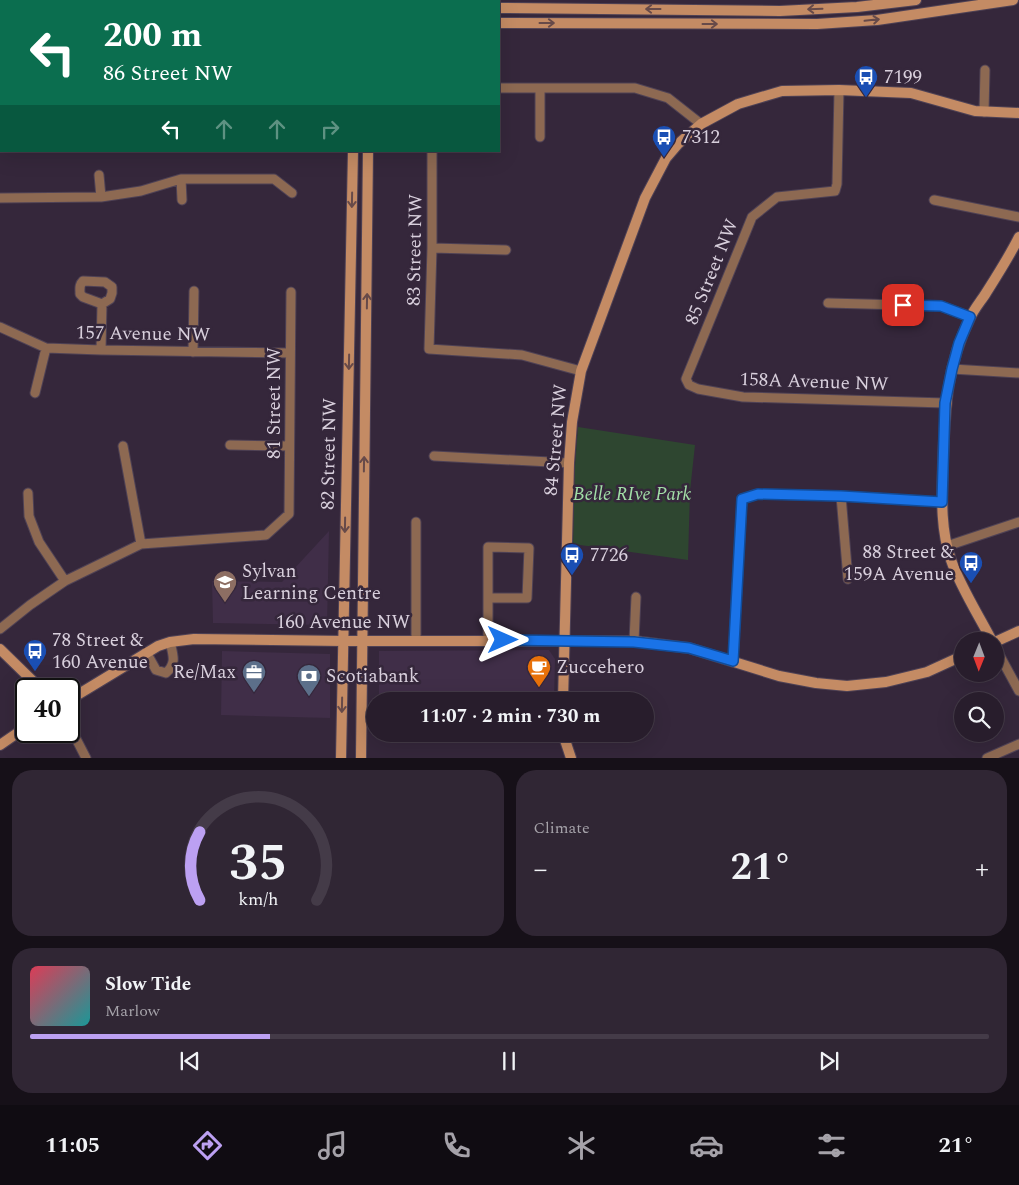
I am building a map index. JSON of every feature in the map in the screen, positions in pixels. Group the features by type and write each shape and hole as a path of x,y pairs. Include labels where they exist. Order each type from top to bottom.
{"street":[{"path":"500,8 780,10 857,7 916,0"},
{"path":"500,23 817,24 876,20 1013,0"},
{"path":"500,3 531,8"},
{"path":"984,112 985,70"},
{"path":"500,88 635,88 668,98 701,124"},
{"path":"540,88 540,137"},
{"name":"84 Street NW","path":"564,692 569,463 572,422 581,371 645,198 666,158 678,144 701,124 738,104 782,91 839,90 911,93 975,111 1019,114"},
{"name":"85 Street NW","path":"686,378 752,217 777,197 835,190 837,184 839,90"},
{"name":"82 Street NW","path":"341,758 353,152"},
{"name":"82 Street NW","path":"361,758 368,152"},
{"path":"368,186 374,152"},
{"name":"83 Street NW","path":"432,152 429,349 522,355 581,371"},
{"path":"99,175 101,197"},
{"path":"181,179 182,200"},
{"path":"0,198 101,197 142,190 181,179 274,179 292,193"},
{"path":"934,200 1019,217"},
{"path":"989,632 958,576 947,546 943,525 942,502 945,403 959,343 970,317 1019,237"},
{"path":"432,248 506,250"},
{"path":"193,352 194,291"},
{"name":"81 Street NW","path":"141,544 266,535 289,514 291,292"},
{"path":"828,303 941,306 970,317"},
{"path":"101,350 102,304"},
{"name":"157 Avenue NW","path":"0,327 46,348 290,353"},
{"path":"35,393 46,348"},
{"path":"952,369 1019,373"},
{"name":"158A Avenue NW","path":"686,378 689,385 698,389 743,397 945,403"},
{"path":"230,445 289,446"},
{"path":"0,628 65,581 141,544 123,446"},
{"path":"434,456 569,463"},
{"path":"28,493 30,516 39,542 65,581"},
{"path":"733,661 742,499 758,494 841,496 942,502"},
{"path":"841,496 848,578"},
{"path":"416,522 416,640"},
{"path":"947,546 1019,522"},
{"path":"488,598 527,598 529,548 488,547 488,598 488,640"},
{"path":"634,642 636,598"},
{"path":"1004,637 1019,631"},
{"name":"160 Avenue NW","path":"80,693 158,646 170,642 194,639 343,641 564,640 634,642 689,648 779,676 816,683 847,686 895,680 927,672 954,660"},
{"path":"146,652 156,670 166,673 172,668 174,661 170,642"},
{"path":"0,649 30,678"},
{"path":"1004,664 1019,691"},
{"path":"0,745 15,735"},
{"path":"566,742 571,758"},
{"path":"78,743 86,758"},
{"path":"987,758 1019,744"}],"shaded area":[{"path":"329,531 327,625 213,623 212,581 282,582"},
{"path":"549,650 555,659 554,692 379,692 379,651"},
{"path":"222,651 330,654 330,718 221,715"}],"green space":[{"name":"Belle RIve Park","path":"578,427 695,445 690,491 688,560 573,544"}],"place":[{"name":"7199","path":"866,98"},
{"name":"7312","path":"664,158"},
{"name":"7726","path":"572,576"},
{"name":"88 Street & 159A Avenue","path":"971,584"},
{"name":"Sylvan Learning Centre","path":"225,603"},
{"name":"78 Street & 160 Avenue","path":"35,672"},
{"name":"Zuccehero","path":"539,688"},
{"name":"Re/Max","path":"254,693"},
{"name":"Scotiabank","path":"309,697"}],"route":[{"path":"503,640 634,642 689,648 733,661 742,499 758,494 841,496 942,502 945,403 959,343 970,317 941,306 903,305"}]}
